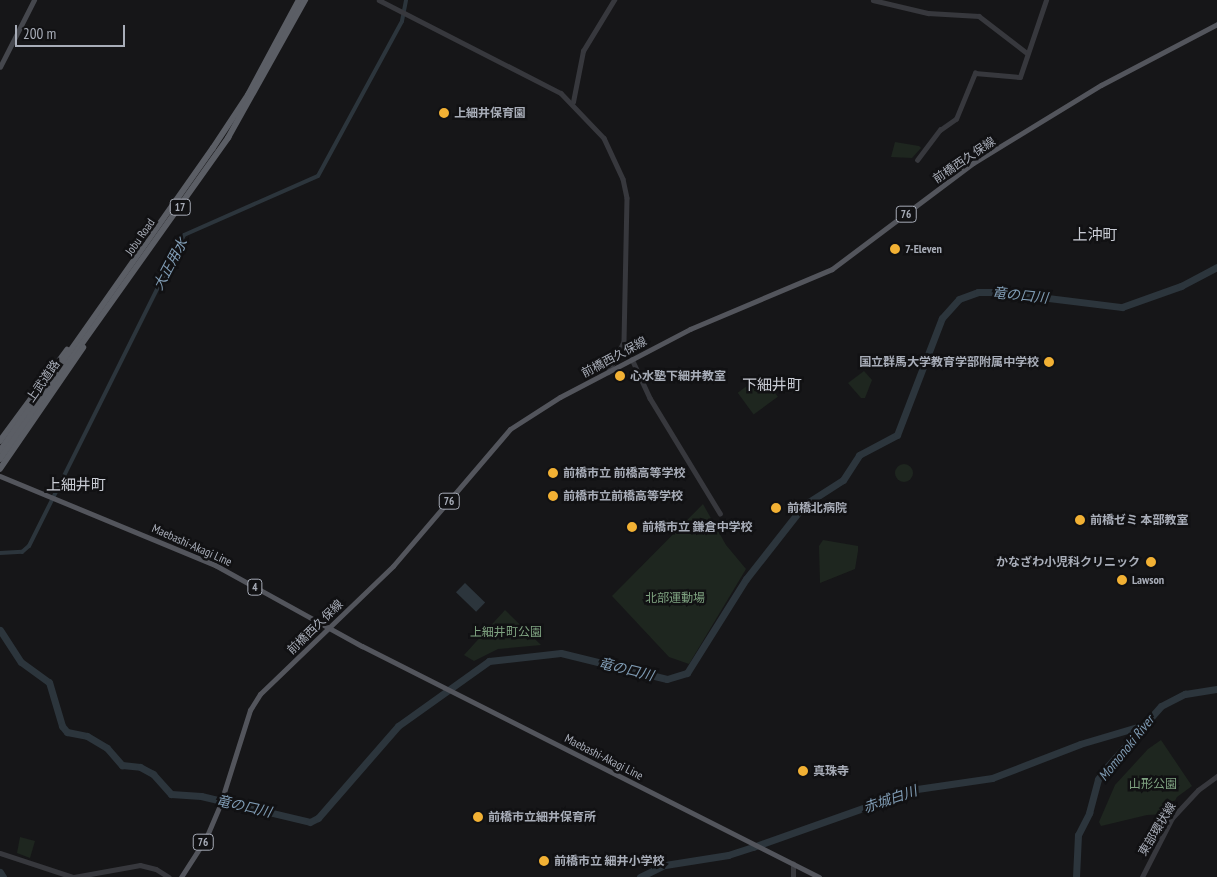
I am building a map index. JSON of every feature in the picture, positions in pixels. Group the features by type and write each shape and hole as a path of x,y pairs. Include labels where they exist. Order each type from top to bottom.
{"highway":[{"name":"Jobu Road","path":"101,312 248,95 299,0"},
{"name":"Jobu Road","path":"0,451 228,138 305,0"},
{"name":"17","path":"0,440 101,312"},
{"name":"17","path":"0,468 61,382 101,312"},
{"name":"上武道路","path":"0,459 101,312"}],"main road":[{"path":"0,67 34,0"},
{"name":"前橋西久保線","path":"181,877 206,838 220,805 253,704 327,627 399,560 510,429 523,418 690,329 832,270 973,163 1101,85 1217,24"},
{"name":"Maebashi-Akagi Line","path":"0,476 215,565 327,627 794,864"},
{"name":"4","path":"794,864 819,877"}],"street":[{"path":"379,0 405,15 549,86 573,102 604,138 627,191 624,342 608,373"},
{"path":"573,102 583,51 614,0"},
{"path":"874,0 928,13 980,16 1027,53"},
{"path":"917,160 940,130 956,119 975,73 1020,77 1046,0"},
{"path":"632,359 650,398 720,513"},
{"name":"東部環状線","path":"1142,877 1172,818 1185,802 1217,776"},
{"path":"0,853 74,877 140,866 156,869 169,877"},
{"path":"793,877 794,864"}],"green space":[{"path":"895,142 921,148 912,158 891,157"},
{"path":"864,371 872,380 865,398 861,398 848,383"},
{"path":"762,375 778,397 754,414 738,393"},
{"path":"904,464 912,469 913,473 908,481 904,482 896,477 895,473 900,465"},
{"name":"北部運動場","path":"703,504 726,545 746,569 689,664 669,657 612,596"},
{"path":"823,540 858,546 855,569 820,583 819,546"},
{"name":"上細井町公園","path":"505,610 541,645 498,649 474,661 464,655"},
{"name":"山形公園","path":"1161,740 1192,786 1177,797 1168,814 1147,815 1101,826 1099,822 1115,785 1148,749"},
{"path":"20,837 35,841 30,858 17,853"}],"shaded area":[{"path":"465,583 485,602 476,612 456,592"}],"waterway":[{"name":"大正用水","path":"0,553 22,552 29,546 184,235 318,176 402,21 406,0"},
{"name":"竜の口川","path":"0,630 21,662 49,682 62,726 67,732 87,736 107,748 122,765 140,767 153,774 171,794 201,796 310,822 318,818 398,726 489,661 561,653 667,679 687,673 746,579 804,505 843,480 859,455 897,435 942,318 959,299 978,292 999,292 1122,307 1181,286 1217,267"},
{"name":"Momonoki River","path":"1076,877 1078,835 1089,813 1098,779 1161,706 1185,694 1217,689"},
{"name":"赤城白川","path":"640,877 665,865 728,855 917,789 992,778 1080,744 1141,726"},
{"path":"0,872 3,877"}],"place":[{"name":"上細井保育園","path":"444,113"},
{"name":"7-Eleven","path":"895,249"},
{"name":"国立群馬大学教育学部附属中学校","path":"1049,362"},
{"name":"心水塾下細井教室","path":"620,376"},
{"name":"前橋市立 前橋高等学校","path":"553,473"},
{"name":"前橋市立前橋高等学校","path":"553,496"},
{"name":"前橋北病院","path":"776,508"},
{"name":"前橋ゼミ 本部教室","path":"1080,520"},
{"name":"前橋市立 鎌倉中学校","path":"632,527"},
{"name":"かなざわ小児科クリニック","path":"1151,562"},
{"name":"Lawson","path":"1122,580"},
{"name":"真珠寺","path":"803,771"},
{"name":"前橋市立細井保育所","path":"478,817"},
{"name":"前橋市立 細井小学校","path":"544,861"}],"district":[{"name":"上沖町","path":"1095,235"},
{"name":"下細井町","path":"772,385"},
{"name":"上細井町","path":"76,485"}]}
